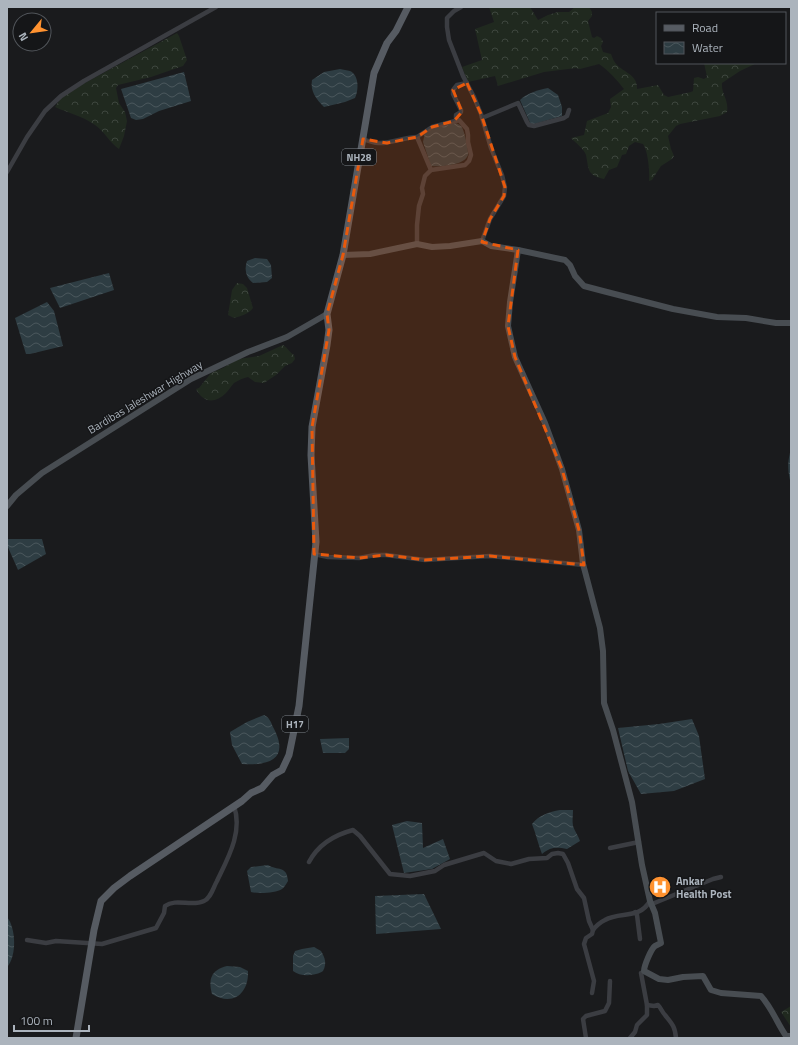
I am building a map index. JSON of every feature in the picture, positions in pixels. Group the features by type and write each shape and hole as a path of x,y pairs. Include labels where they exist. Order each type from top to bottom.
{"main road":[{"name":"NH28","path":"327,314 343,255 374,73 387,43 396,31 408,7"},
{"name":"H17","path":"76,1038 92,943 101,901 114,888 188,836 251,793 262,788 273,775 282,770 289,755 299,706 316,542 311,456 312,427 329,330 327,314"}],"street":[{"path":"7,172 45,111 61,96 84,81 216,7"},
{"path":"461,7 449,15 446,23 450,46 474,97 482,118 490,148 502,175 505,187 504,196 490,219 482,242"},
{"path":"456,121 456,115 461,112 461,110 453,94 453,90 458,85 467,84"},
{"path":"482,118 518,103 529,125 534,126 564,118 567,116 569,110"},
{"path":"362,139 377,143 387,143 404,138 417,137 432,127 459,120 466,129 471,155 469,161 465,165 431,170 425,176 422,188 423,194 419,206 417,244"},
{"path":"417,137 431,170"},
{"path":"343,255 370,254 417,244 432,247 482,242 491,246 565,260 570,265 575,276 584,286 673,310 717,317 746,318 776,323 791,323"},
{"path":"518,250 508,326 515,357 545,423 562,469 579,530 584,565 600,628 603,651 604,703 613,730 632,802 642,865 651,903 656,913 661,943 655,946 651,951 644,971 659,979 668,980 683,977 703,976 711,990 721,993 761,996 768,1004 786,1036 791,1036"},
{"name":"Bardibas Jaleshwar Highway","path":"7,506 42,473 191,379 248,352 287,337 327,314"},
{"path":"314,554 328,557 359,558 374,555 386,555 425,560 490,556 584,565"},
{"path":"27,940 46,943 56,941 102,944 156,928 164,913 165,906 168,904 178,902 201,902 206,900 213,890 231,852 238,815 234,806"},
{"path":"309,862 324,843 339,834 353,830 360,836 390,874 410,876 435,871 444,865 484,853 496,860 511,864 529,859 547,858 552,854 563,854 577,889 584,898 589,922 593,930"},
{"path":"610,848 638,842"},
{"path":"592,993 594,981 584,944 586,938 592,934 593,930 606,919 644,910 651,903 721,877"},
{"path":"635,912 637,915 640,939"},
{"path":"630,1038 635,1032 637,1025 647,1015 647,1005 641,973"},
{"path":"586,1038 583,1019 586,1016 605,1012 610,1003 610,981"},
{"path":"647,1005 654,1006 658,1004 660,1006 665,1016 673,1024 676,1038"}],"highlighted area":[{"path":"467,83 481,114 505,187 504,196 490,219 482,242 518,250 508,326 515,357 562,469 579,530 584,565 490,556 425,560 386,555 359,558 314,554 312,427 329,330 327,314 343,255 363,139 387,143 417,137 432,127 454,121 462,112 453,90"}],"green space":[{"path":"489,7 530,7 538,20 558,12 569,12 575,7 589,7 592,12 592,16 588,21 592,37 594,38 597,36 601,38 603,42 601,46 603,52 611,54 618,66 634,78 637,89 658,85 664,95 668,97 693,91 694,78 698,77 704,79 707,77 704,64 755,64 740,71 722,83 727,104 727,112 720,116 676,126 668,136 674,156 661,166 652,180 649,181 648,162 645,147 643,144 635,142 629,146 626,154 622,155 617,167 609,170 604,179 592,174 585,153 582,148 571,138 584,135 587,121 608,113 611,107 610,99 624,89 606,69 599,64 580,69 576,68 544,72 498,86 495,76 468,82 462,67 482,60 475,29 494,22"},
{"path":"177,33 187,60 183,66 151,77 118,85 116,88 119,103 125,112 127,121 124,136 119,149 102,131 90,122 55,107 61,98 85,83"},
{"path":"237,283 243,284 247,288 253,308 242,316 234,318 228,315 232,290"},
{"path":"283,345 294,355 295,359 292,363 285,366 276,375 264,383 255,382 248,377 244,378 234,383 222,397 214,400 202,397 196,389 199,388 211,373 238,359 259,356"},
{"path":"791,1006 791,1027 781,1012"}],"water":[{"path":"340,69 350,71 357,79 358,87 355,98 324,107 314,95 312,80 324,72"},
{"path":"184,72 191,101 159,111 143,119 136,120 131,118 121,89"},
{"path":"548,88 558,95 562,107 562,116 531,125 520,100 529,94"},
{"path":"455,123 460,125 462,128 466,140 468,155 466,159 457,164 431,166 423,142 425,132 437,127"},
{"path":"255,258 267,259 271,265 272,278 267,282 253,283 247,276 247,261"},
{"path":"109,273 114,290 60,308 50,288"},
{"path":"47,302 54,311 63,346 26,354 15,318"},
{"path":"791,452 791,484 788,465"},
{"path":"7,539 42,539 46,554 18,570 7,545"},
{"path":"264,715 270,720 278,738 278,753 275,758 269,761 242,764 232,745 230,732 247,722"},
{"path":"692,719 699,736 705,779 674,791 641,794 628,771 618,728"},
{"path":"349,738 349,749 345,753 323,753 320,739"},
{"path":"560,810 573,810 573,826 580,841 567,849 554,848 542,854 532,824 544,814"},
{"path":"407,821 422,823 423,848 443,839 450,859 432,869 404,873 392,825"},
{"path":"268,865 284,870 288,881 286,885 282,889 271,892 251,892 247,871 251,867"},
{"path":"424,894 441,929 376,934 375,896"},
{"path":"7,917 14,935 14,949 7,967"},
{"path":"314,947 321,951 324,958 325,965 323,971 308,975 293,971 293,956 295,951"},
{"path":"227,966 240,967 248,971 248,979 246,986 238,996 227,999 220,998 212,994 210,984 214,973 217,970"}],"place":[{"name":"Ankar Health Post","path":"660,887"}]}
